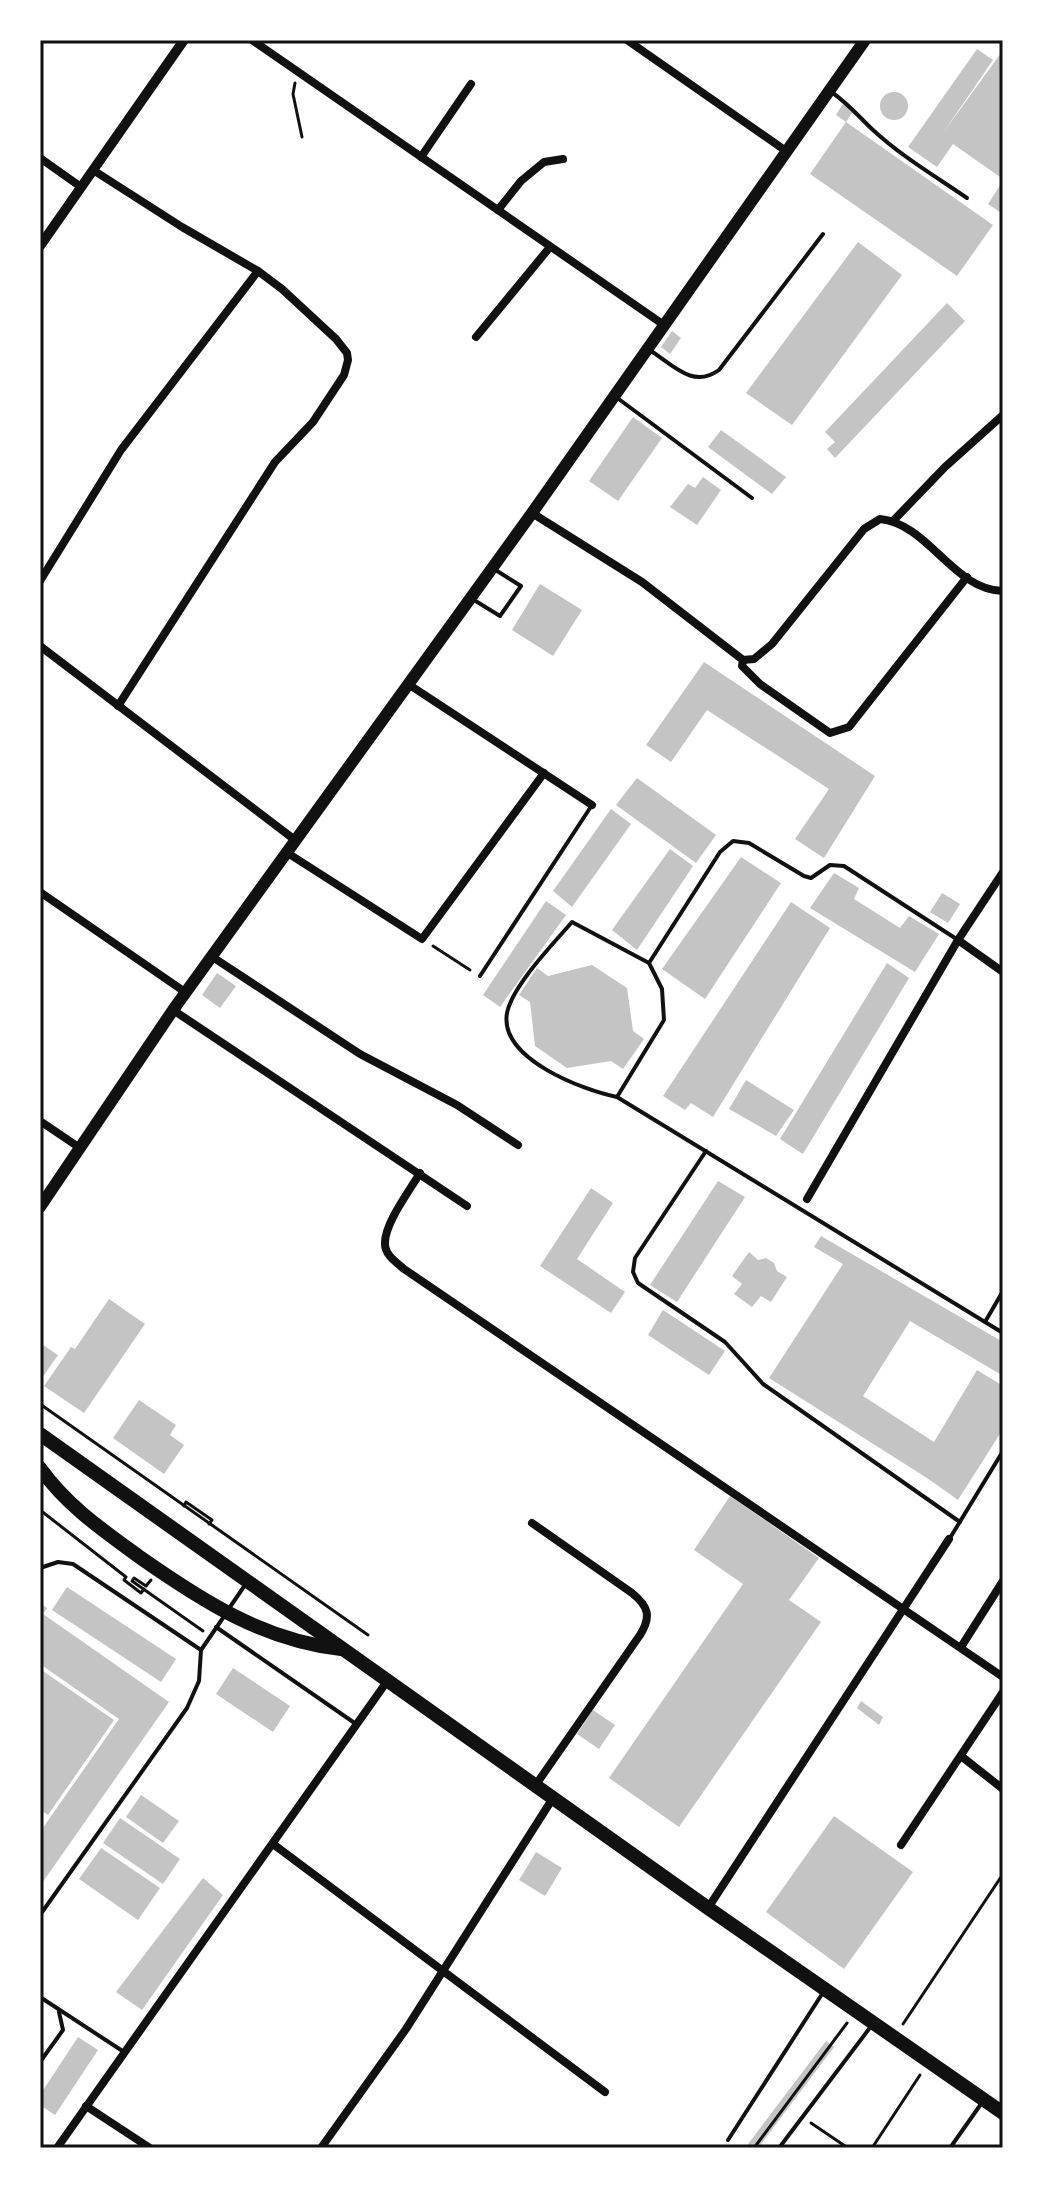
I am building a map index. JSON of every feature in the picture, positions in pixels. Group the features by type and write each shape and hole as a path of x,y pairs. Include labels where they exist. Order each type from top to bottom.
{"main road":[{"path":"40,1207 185,992 532,513 865,40"},
{"path":"40,1434 708,1908 1003,2113"},
{"path":"40,1468 85,1516 194,1595 226,1614 288,1639 345,1649"}],"street":[{"path":"40,246 184,40"},
{"path":"252,40 664,325"},
{"path":"627,40 786,151"},
{"path":"421,157 471,84"},
{"path":"40,158 81,187"},
{"path":"498,210 521,181 544,162 563,159"},
{"path":"93,170 258,271 282,289 347,353 347,366 313,422 275,462 118,706"},
{"path":"476,337 550,247"},
{"path":"40,581 121,450 258,271"},
{"path":"893,521 945,467 1003,415"},
{"path":"532,513 642,582 743,660 754,659 772,644 871,523 880,519 893,521 915,535 983,587 1003,591"},
{"path":"743,660 742,666 760,684 830,733 849,727 967,577"},
{"path":"40,646 295,840"},
{"path":"408,684 592,805"},
{"path":"286,852 422,939 544,773"},
{"path":"807,1199 958,940 1003,872"},
{"path":"40,892 185,992"},
{"path":"958,940 1003,972"},
{"path":"211,956 373,1062 467,1111 518,1145"},
{"path":"173,1010 467,1206"},
{"path":"40,1121 80,1148"},
{"path":"420,1173 384,1243 389,1256 404,1269 1003,1677"},
{"path":"532,1523 632,1593 644,1604 648,1618 640,1635 535,1786"},
{"path":"708,1908 949,1539"},
{"path":"961,1647 1003,1581"},
{"path":"57,2148 388,1679"},
{"path":"901,1845 1003,1692"},
{"path":"961,1756 1003,1789"},
{"path":"321,2148 443,1972 553,1798"},
{"path":"273,1844 605,2092"},
{"path":"86,2106 150,2148"}],"lane":[{"path":"830,91 852,106 872,129 911,161 967,198"},
{"path":"647,349 689,375 703,379 710,376 719,370 823,234"},
{"path":"615,396 752,498"},
{"path":"470,598 500,616 521,586 492,567"},
{"path":"480,976 592,805"},
{"path":"649,963 720,852 733,841 749,843 811,878 830,865 844,866 958,940"},
{"path":"617,1097 664,1020 662,989 649,963 572,922 535,965 507,1014 510,1036 527,1057 570,1083 617,1097 1003,1333"},
{"path":"706,1151 635,1258 633,1272 638,1283 725,1342 763,1384 960,1522"},
{"path":"801,1209 807,1199"},
{"path":"985,1322 1003,1291"},
{"path":"949,1539 1003,1451"},
{"path":"40,1568 58,1562 73,1564 201,1650"},
{"path":"40,1915 187,1708 199,1681 201,1650 248,1581"},
{"path":"216,1627 357,1724"},
{"path":"728,2140 825,1989"},
{"path":"40,1997 124,2052"},
{"path":"40,2062 63,2030 58,2010"},
{"path":"779,2148 874,2023"},
{"path":"950,2148 984,2100"}],"path":[{"path":"297,72 293,94 302,137"},
{"path":"422,939 480,976"},
{"path":"40,1404 368,1635"},
{"path":"40,1510 126,1577 124,1580 141,1593 145,1588"},
{"path":"133,1579 210,1636"},
{"path":"894,2037 1003,1874"},
{"path":"754,2148 857,2010"},
{"path":"872,2148 912,2088"},
{"path":"802,2117 848,2148"}],"building":[{"path":"977,49 993,60 943,133 1001,53 1003,179 953,144 937,167 908,147"},
{"path":"894,92 904,96 908,106 904,116 894,120 884,116 880,106 884,96"},
{"path":"843,104 854,110 846,122 836,115"},
{"path":"846,122 993,225 957,276 810,174"},
{"path":"1003,181 1003,214 988,204"},
{"path":"858,242 902,275 792,425 746,393"},
{"path":"947,303 965,321 835,458 827,449 835,442 825,432"},
{"path":"672,331 681,338 670,354 661,347"},
{"path":"633,417 662,438 618,501 589,481"},
{"path":"721,430 786,477 772,494 708,447"},
{"path":"703,477 721,490 697,525 670,507 688,484 695,488"},
{"path":"540,584 582,610 553,656 512,630"},
{"path":"704,662 875,776 824,858 795,839 829,789 707,710 671,762 646,745"},
{"path":"637,778 716,835 696,863 616,805"},
{"path":"611,809 631,824 572,907 553,891"},
{"path":"670,849 693,866 637,950 612,930"},
{"path":"741,857 781,883 705,999 662,969"},
{"path":"834,873 859,888 854,899 900,928 909,916 939,934 915,972 810,908"},
{"path":"942,893 960,904 948,923 930,912"},
{"path":"546,901 566,915 500,1007 483,995"},
{"path":"791,902 830,928 713,1117 691,1103 685,1110 663,1096"},
{"path":"887,963 909,978 803,1154 780,1139"},
{"path":"592,965 627,988 633,1031 644,1039 623,1069 611,1061 567,1068 535,1046 530,1002 519,995 537,968 548,976"},
{"path":"217,973 236,986 220,1008 202,995"},
{"path":"746,1080 794,1110 776,1136 729,1109"},
{"path":"718,1181 745,1197 677,1302 650,1285"},
{"path":"591,1188 613,1203 577,1259 625,1292 611,1313 540,1266"},
{"path":"821,1236 1003,1342 1003,1369 1000,1374 910,1321 863,1396 934,1442 977,1370 1003,1386 1003,1429 958,1500 769,1378 843,1264 814,1247"},
{"path":"749,1252 758,1260 766,1258 774,1263 777,1271 787,1277 771,1302 761,1296 752,1307 734,1294 742,1284 732,1276"},
{"path":"109,1299 145,1324 84,1413 44,1386 71,1347 75,1349"},
{"path":"663,1310 725,1351 709,1375 648,1335"},
{"path":"40,1343 58,1355 40,1381"},
{"path":"139,1400 176,1425 170,1435 184,1445 164,1474 113,1438"},
{"path":"730,1496 819,1558 789,1600 821,1622 679,1827 609,1778 743,1584 694,1550"},
{"path":"67,1587 176,1659 161,1682 52,1610"},
{"path":"40,1603 47,1608 43,1614 169,1702 40,1886 40,1832 119,1719 40,1664"},
{"path":"233,1668 290,1706 273,1732 216,1694"},
{"path":"40,1669 114,1720 48,1815 40,1810"},
{"path":"861,1701 883,1717 879,1725 857,1708"},
{"path":"593,1710 615,1725 599,1749 577,1734"},
{"path":"141,1795 179,1821 163,1843 126,1817"},
{"path":"834,1816 913,1872 844,1969 766,1912"},
{"path":"120,1818 180,1859 163,1884 103,1843"},
{"path":"101,1848 160,1888 138,1920 79,1879"},
{"path":"536,1852 562,1868 545,1896 519,1880"},
{"path":"203,1878 223,1895 142,2010 116,1992"},
{"path":"78,2037 98,2050 55,2115 40,2105 40,2095"},
{"path":"826,2041 834,2047 758,2148 745,2148"}]}
